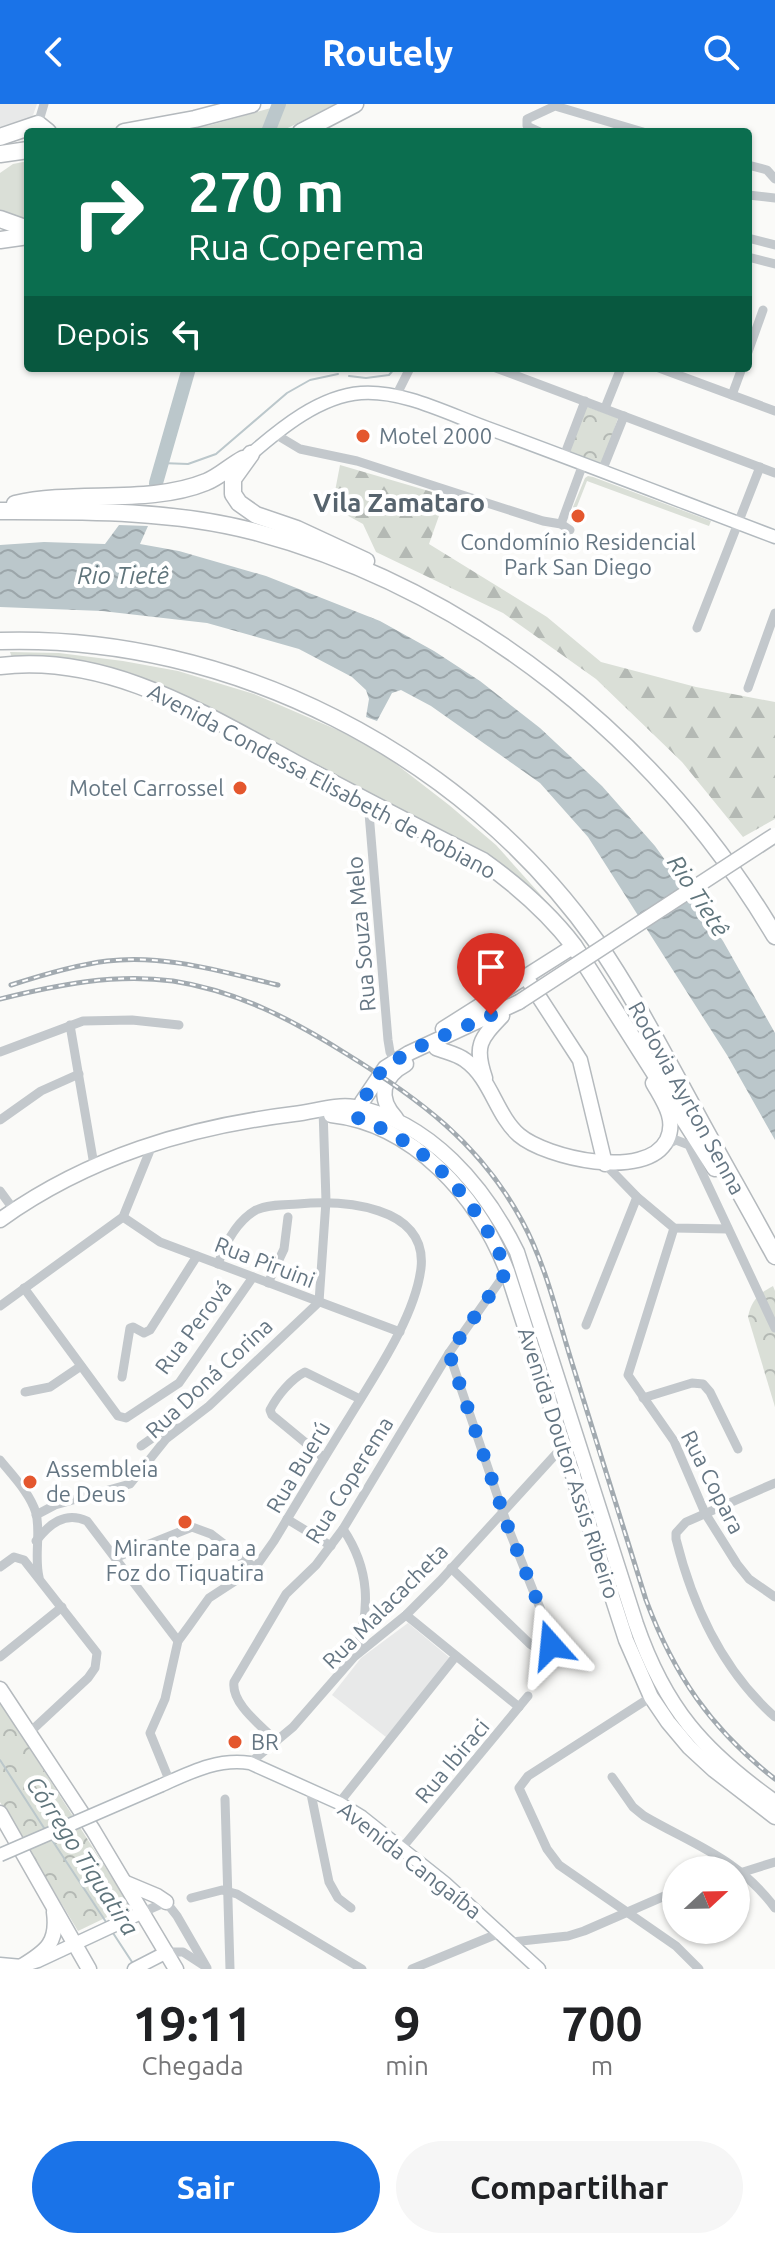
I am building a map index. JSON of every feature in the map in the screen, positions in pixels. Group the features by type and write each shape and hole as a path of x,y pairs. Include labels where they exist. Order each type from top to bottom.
{"highway":[{"path":"146,128 252,104"},
{"path":"309,128 355,104"},
{"path":"0,137 24,132"},
{"path":"0,154 24,150"},
{"path":"0,165 24,151"},
{"path":"0,219 24,228"},
{"path":"0,240 24,237"},
{"path":"0,509 69,496 134,495 180,489 205,482 251,454"},
{"path":"251,454 233,479 232,487 233,494 246,510 297,529 374,565 435,599 445,610"},
{"path":"0,509 158,515 245,530 302,546 375,575 445,610 496,640 557,684 616,736 669,791 775,926"},
{"name":"Rodovia Ayrton Senna","path":"0,641 95,644 183,661 268,689 343,721 437,780 502,834 559,895 596,941 647,1022 775,1256"},
{"name":"Avenida Condessa Elisabeth de Robiano","path":"4,664 55,667 97,674 169,695 483,861 517,885 551,916 574,946 745,1216 760,1229"},
{"path":"751,895 775,936"}],"main road":[{"path":"251,454 315,408 343,396 362,393 396,396 775,537"},
{"path":"490,1089 478,1049 502,1016 775,835"},
{"path":"359,1114 371,1087 385,1068 574,946"},
{"path":"526,977 580,1060 605,1164"},
{"path":"409,1053 519,1002"},
{"path":"402,1124 383,1100 386,1086 398,1068 502,1016"},
{"path":"436,1048 467,1061 490,1089 516,1132 527,1141 605,1164 638,1161 664,1146 672,1127 648,1063"},
{"path":"0,1220 94,1165 153,1143 238,1122 339,1107 371,1087"},
{"path":"339,1107 402,1124"},
{"path":"319,1112 359,1114"},
{"name":"Avenida Doutor Assis Ribeiro","path":"359,1114 434,1163 499,1232 507,1271 626,1640 651,1697 689,1747 775,1817"},
{"name":"Avenida Doutor Assis Ribeiro","path":"402,1124 439,1149 462,1170 523,1268 640,1637 663,1690 703,1743 775,1802"},
{"path":"507,1271 523,1268"},
{"path":"0,1689 126,1883 163,1954 176,1969"},
{"name":"Avenida Cangaíba","path":"0,1855 224,1761 250,1763 339,1803 402,1848 502,1932 539,1969"},
{"path":"0,1813 53,1904 81,1942 89,1969"},
{"path":"126,1883 166,1902"},
{"path":"22,1966 49,1947 56,1926 53,1904"},
{"path":"0,1964 22,1966 143,1912"},
{"path":"134,1969 163,1954"}],"street":[{"path":"43,128 44,104"},
{"path":"531,128 527,126 528,118 555,106 630,128"},
{"path":"752,166 767,170 775,179"},
{"path":"752,195 775,198"},
{"path":"752,239 775,245"},
{"path":"752,258 775,264"},
{"path":"752,341 763,310"},
{"path":"396,396 408,372"},
{"path":"507,372 775,473"},
{"path":"605,408 619,372"},
{"path":"681,372 775,411"},
{"path":"732,395 741,372"},
{"path":"564,456 585,401"},
{"path":"602,471 624,416"},
{"path":"275,434 300,449 357,461 565,527 583,464"},
{"path":"697,628 760,467"},
{"path":"748,688 775,613"},
{"name":"Rua Souza Melo","path":"368,801 388,1040 395,1062"},
{"path":"0,1052 91,1020 179,1025"},
{"path":"70,1025 94,1165"},
{"path":"0,1120 41,1091 79,1074"},
{"path":"319,1112 326,1201 319,1302"},
{"path":"664,1146 676,1140 689,1145 775,1328"},
{"path":"0,1306 123,1217 153,1143"},
{"path":"605,1164 637,1197 674,1228 728,1229"},
{"path":"0,1191 14,1210"},
{"path":"586,1325 637,1197"},
{"name":"Rua Buerú","path":"166,1783 150,1733 165,1699 178,1641 209,1598 255,1568 400,1332 421,1269 418,1241 397,1219 380,1210 326,1201 260,1208 225,1243 218,1264"},
{"name":"Rua Piruini","path":"123,1217 160,1242 400,1332"},
{"path":"268,1283 284,1249 288,1217"},
{"name":"Rua Copara","path":"674,1228 628,1375 683,1458 705,1513 749,1579 775,1597"},
{"path":"122,1377 130,1328 144,1333 150,1330 197,1256"},
{"name":"Rua Coperema","path":"276,1741 236,1696 234,1682 286,1594 343,1529 449,1353 507,1271"},
{"name":"Rua Perová","path":"81,1366 118,1416 129,1417 179,1383 253,1277"},
{"path":"24,1288 81,1366 50,1387 25,1392"},
{"name":"Rua Doná Corina","path":"36,1515 55,1505 130,1484 148,1459 180,1428 209,1406 319,1302"},
{"path":"449,1353 502,1510 552,1638 549,1648 539,1650 530,1644 451,1568"},
{"path":"324,1458 272,1415 272,1404 292,1381 305,1372 360,1399"},
{"path":"643,1398 692,1383 703,1384 738,1449"},
{"path":"141,1446 165,1429 180,1428"},
{"name":"Rua Malacacheta","path":"250,1763 310,1710 354,1657 406,1615 574,1434"},
{"path":"0,1460 24,1492 36,1515 39,1580"},
{"path":"771,1714 725,1661 706,1628 676,1533 686,1522 775,1483"},
{"path":"36,1541 55,1522 77,1516 87,1521 178,1641"},
{"path":"287,1519 331,1546"},
{"path":"117,1557 192,1527 211,1534 255,1568"},
{"path":"343,1529 358,1558 367,1601 363,1633 354,1657"},
{"path":"0,1567 8,1560 19,1557 91,1641 98,1660 88,1678 30,1732"},
{"path":"0,1657 62,1607"},
{"path":"406,1615 519,1707"},
{"path":"339,1803 456,1656"},
{"name":"Rua Ibiraci","path":"402,1848 528,1696"},
{"path":"651,1697 528,1776 519,1785 520,1793 553,1858 567,1871 676,1946 699,1969"},
{"path":"771,1714 775,1702"},
{"path":"612,1777 633,1807 644,1816 721,1856"},
{"path":"310,1789 329,1882 338,1898 351,1908"},
{"path":"225,1799 230,1969"},
{"path":"750,1870 775,1862"},
{"path":"750,1884 775,1908"},
{"path":"191,1898 229,1890 362,1969"},
{"path":"512,1942 568,1936 662,1897"},
{"path":"143,1912 166,1902 208,1968"},
{"path":"412,1969 502,1932"},
{"path":"163,1954 183,1952 208,1968"}],"shaded area":[{"path":"0,104 37,104 32,118 0,132"},
{"path":"408,1623 450,1658 386,1737 332,1695 361,1658"}],"green space":[{"path":"285,104 335,104 288,128 196,128"},
{"path":"24,162 24,222 0,213 0,173 13,164"},
{"path":"585,406 618,418 602,465 569,453"},
{"path":"340,465 446,496 429,544 547,617 601,662 696,687 775,702 775,819 743,837 682,762 596,679 503,613 376,552 363,524 332,507"},
{"path":"588,476 711,521 709,526 587,481 576,509 573,507"},
{"path":"10,652 59,653 178,671 254,694 340,731 383,754 449,805 496,845 548,903 500,865 170,689 12,658"},
{"path":"773,1286 775,1407 748,1317 756,1298"},
{"path":"0,1703 130,1906 78,1931 0,1802"}],"water":[{"name":"Rio Tietê","path":"119,525 148,526 140,544 179,551 266,576 380,621 480,681 540,728 602,786 655,846 723,941 775,1033 775,1140 727,1055 588,837 540,783 431,706 401,690 392,693 377,721 366,717 369,699 366,690 352,677 299,649 207,623 102,611 0,607 0,545 44,542 105,544"}],"waterway":[{"path":"270,128 279,104"},
{"path":"156,483 188,372"},
{"path":"349,376 366,378 392,372"},
{"path":"161,463 188,464 216,454 287,393 310,380 338,374"},
{"name":"Córrego Tiquatira","path":"0,1760 46,1831"},
{"name":"Córrego Tiquatira","path":"52,1840 108,1925"},
{"name":"Córrego Tiquatira","path":"113,1933 134,1965"}],"railway":[{"path":"11,985 83,965 129,959 172,962 278,985"},
{"path":"0,999 64,985 129,978 173,981 219,992 284,1018 345,1053 422,1105 467,1145 505,1193 538,1255 646,1600 669,1653 713,1720 775,1779"}],"place":[{"name":"Motel 2000","path":"363,436"},
{"name":"Condomínio Residencial Park San Diego","path":"578,516"},
{"name":"Motel Carrossel","path":"240,788"},
{"name":"Assembleia de Deus","path":"30,1482"},
{"name":"Mirante para a Foz do Tiquatira","path":"185,1522"},
{"name":"BR","path":"235,1742"}],"district":[{"name":"Vila Zamataro","path":"399,503"}],"route":[{"path":"491,1015 409,1053 385,1068 362,1102 358,1119 392,1134 434,1163 487,1227 507,1271 449,1353 518,1556 552,1638 551,1645"}]}
